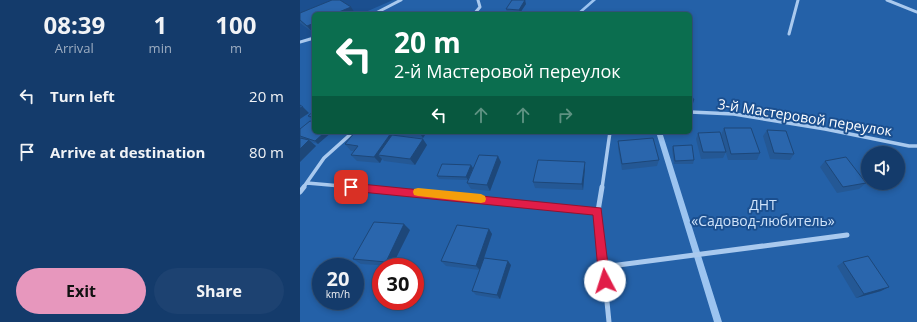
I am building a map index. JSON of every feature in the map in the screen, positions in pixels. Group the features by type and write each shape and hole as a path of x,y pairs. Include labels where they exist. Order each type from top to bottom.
{"street":[{"path":"378,12 402,0"},
{"path":"476,12 480,7 478,0"},
{"path":"789,34 798,0"},
{"path":"887,0 917,12"},
{"path":"300,42 312,39"},
{"name":"3-й Мастеровой переулок","path":"692,112 734,114 825,129 909,146 917,146"},
{"path":"300,192 324,158 350,134"},
{"path":"609,322 598,211 611,134"},
{"path":"307,183 424,193 598,211"},
{"path":"603,267 847,235"}],"green space":[{"name":"ДНТ «Садовод-любитель»","path":"393,0 917,0 917,322 300,322 300,41 312,36 312,134 692,134 692,12 366,12"}],"building":[{"path":"332,0 340,0 351,7 339,12 312,12 312,24 307,26 300,20 300,13"},
{"path":"512,0 525,0 519,10 506,9"},
{"path":"310,121 312,122 312,134 323,134 315,141 300,136 300,129"},
{"path":"724,128 751,128 760,153 731,154"},
{"path":"767,130 786,131 794,154 774,153"},
{"path":"720,132 726,152 703,152 698,133"},
{"path":"353,134 390,134 374,157 351,155 358,146 345,144"},
{"path":"392,135 423,139 410,159 378,155"},
{"path":"300,138 309,140 300,149"},
{"path":"653,138 659,160 622,164 618,141"},
{"path":"692,145 694,160 675,161 673,146"},
{"path":"479,155 498,156 487,185 467,183"},
{"path":"846,157 861,176 861,184 843,187 825,161"},
{"path":"538,160 585,162 582,184 533,182"},
{"path":"442,164 471,165 466,177 437,176"},
{"path":"374,222 404,224 388,258 372,258 372,261 364,260 364,258 354,258"},
{"path":"457,225 489,229 476,266 441,261"},
{"path":"868,256 889,287 864,294 843,262"},
{"path":"484,258 508,261 497,295 472,291"}],"waterway":[{"path":"580,12 594,0"},
{"path":"660,134 718,322"}],"slow traffic":[{"path":"418,192 481,199"}],"route":[{"path":"351,187 598,211 605,281"}]}
